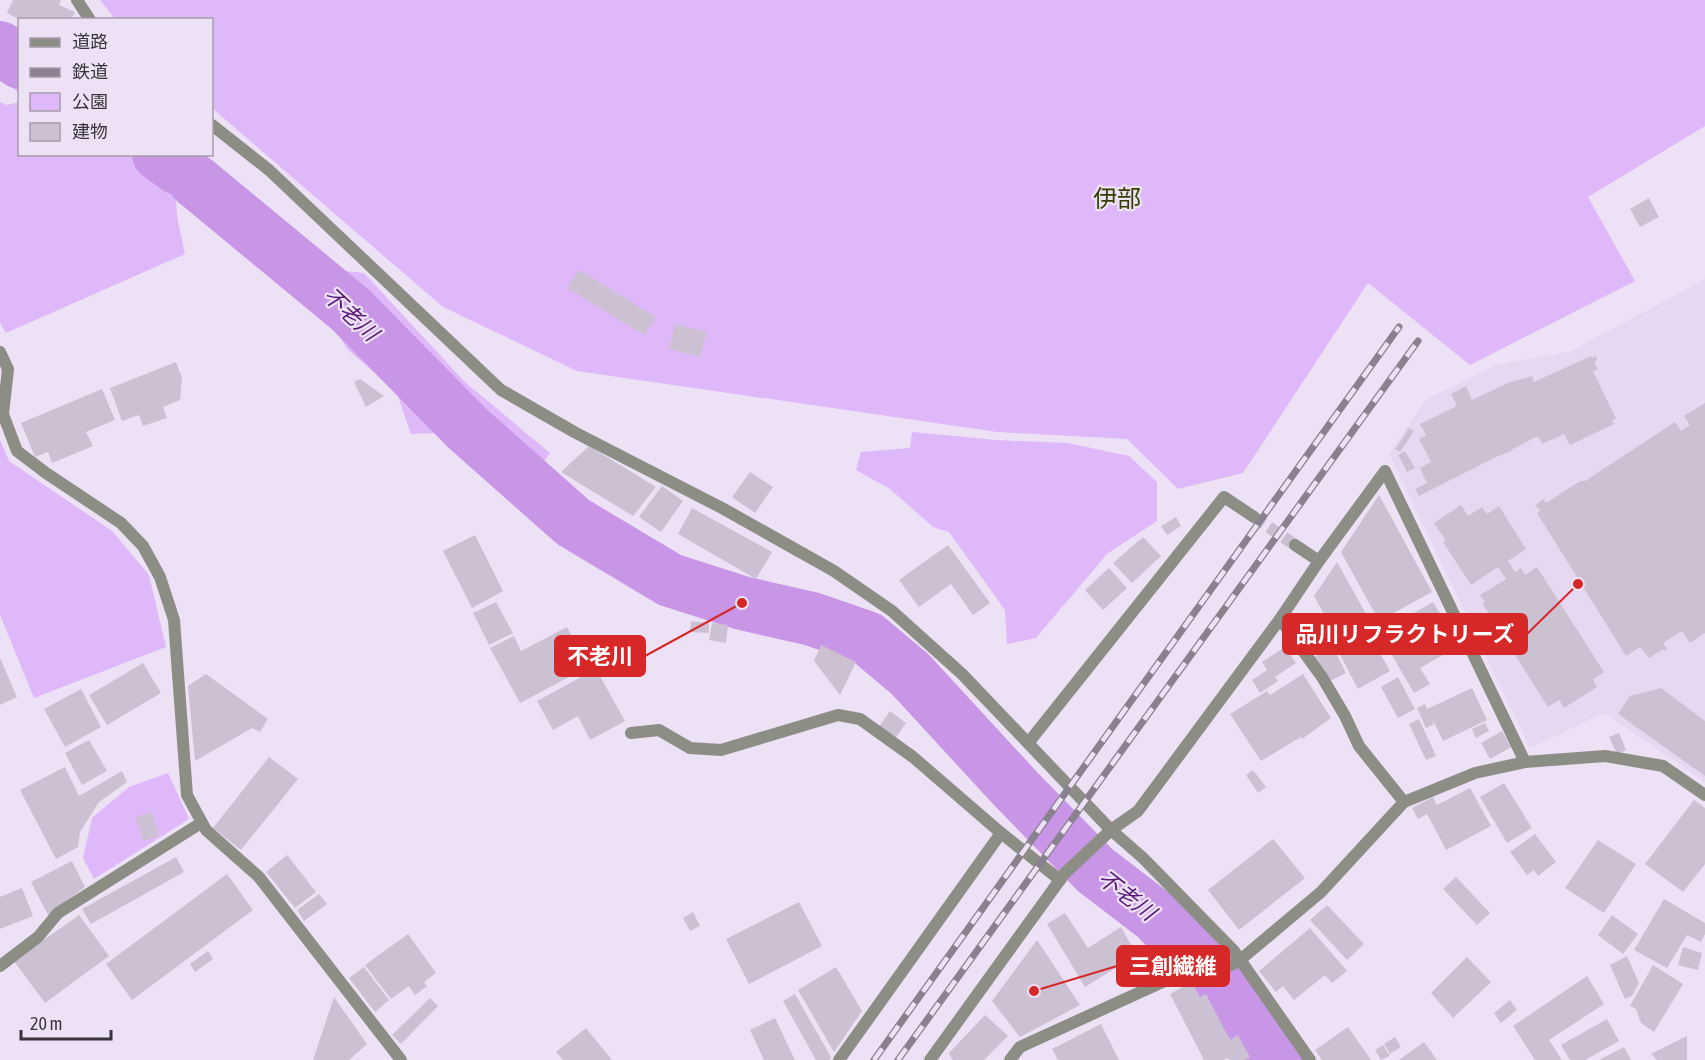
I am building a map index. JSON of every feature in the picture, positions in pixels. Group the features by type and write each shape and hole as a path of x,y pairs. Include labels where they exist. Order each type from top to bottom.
{"street":[{"path":"77,0 89,18"},
{"path":"213,126 269,170 501,390 576,433 722,508 834,571 891,611 962,675 1029,742 1111,830 1143,858 1234,951 1235,962 1310,1060"},
{"path":"0,352 8,369 3,414 17,451 55,480 121,523 143,546 160,577 174,620 187,795 201,823 259,877 401,1060"},
{"path":"930,1060 1063,877 1111,830 1138,811 1280,619 1385,471 1525,762"},
{"path":"1029,742 1224,497 1254,517"},
{"path":"1295,545 1319,561"},
{"path":"1280,619 1322,677 1345,716 1359,746 1404,802"},
{"path":"631,733 659,730 690,748 721,750 838,715 860,719 913,757 1001,833 1063,877"},
{"path":"1010,1060 1020,1047 1180,974 1235,962 1321,892 1404,802 1475,774 1525,762 1605,756 1663,766 1705,795"},
{"path":"0,966 38,937 58,913 201,823"},
{"path":"839,1060 1001,833"}],"shaded area":[{"path":"1705,279 1705,782 1604,713 1530,748 1389,454 1426,399 1496,365 1571,351"}],"green space":[{"path":"100,0 1705,0 1705,126 1588,197 1635,281 1470,365 1368,283 1243,473 1178,489 1127,439 997,432 577,371 443,307 213,109 213,18 114,18"},
{"path":"0,23 18,43 18,92 0,78"},
{"path":"0,102 7,105 18,102 18,156 171,156 178,222 185,254 6,333 0,323"},
{"path":"337,270 364,273 465,382 550,453 539,468 514,487 443,433 411,434 396,391 347,349 316,296"},
{"path":"912,432 997,440 1068,443 1129,456 1157,482 1157,521 1107,554 1036,638 1007,644 1005,610 949,532 933,527 890,489 856,470 861,452 910,448"},
{"path":"0,440 9,461 112,531 149,575 166,647 34,698 0,615"},
{"path":"168,773 189,819 94,879 83,858 92,818 129,787"}],"building":[{"path":"13,0 61,0 59,5 75,12 72,18 18,18 7,13"},
{"path":"1649,198 1659,217 1640,227 1630,209"},
{"path":"579,270 656,317 644,335 567,288"},
{"path":"675,324 707,332 700,357 669,349"},
{"path":"1591,356 1592,358 1596,356 1597,360 1594,362 1598,369 1593,371 1616,419 1612,420 1614,424 1570,445 1564,434 1542,444 1538,436 1419,496 1415,489 1427,483 1420,468 1431,462 1419,439 1426,435 1420,424 1457,406 1451,394 1466,386 1472,400 1508,383 1532,376 1534,382"},
{"path":"176,362 182,378 180,400 163,407 167,418 143,426 139,415 122,421 110,388"},
{"path":"360,379 384,396 366,407 354,382"},
{"path":"102,389 115,420 86,432 93,446 52,463 48,452 35,457 21,423"},
{"path":"1705,403 1705,633 1690,643 1682,631 1663,643 1667,650 1662,650 1649,658 1640,647 1626,656 1537,513 1540,510 1535,505 1544,499 1546,503 1580,481 1585,481 1675,422 1681,431 1690,425 1684,416"},
{"path":"1409,428 1414,431 1400,452 1395,449"},
{"path":"589,446 656,487 633,516 561,472"},
{"path":"1405,451 1415,468 1407,472 1398,455"},
{"path":"750,472 773,487 755,513 732,497"},
{"path":"662,486 683,501 661,532 639,517"},
{"path":"1379,495 1432,592 1379,621 1341,552"},
{"path":"1461,505 1468,516 1482,507 1487,514 1499,506 1526,549 1508,561 1515,572 1521,568 1525,575 1537,567 1604,672 1593,679 1597,687 1564,708 1559,700 1548,707 1482,603 1485,602 1480,595 1506,579 1498,567 1471,585 1443,542 1446,541 1434,523"},
{"path":"692,508 772,552 756,579 678,534"},
{"path":"1176,517 1181,526 1167,535 1161,526"},
{"path":"475,535 503,591 472,608 443,551"},
{"path":"1143,537 1161,556 1132,583 1113,563"},
{"path":"948,545 990,603 973,615 951,584 919,607 899,580"},
{"path":"1337,562 1370,621 1337,638 1314,596"},
{"path":"1109,568 1127,588 1103,610 1085,590"},
{"path":"496,602 513,633 489,645 473,613"},
{"path":"1433,602 1459,646 1420,668 1430,684 1414,693 1379,633"},
{"path":"691,621 709,623 709,633 690,632"},
{"path":"712,623 728,625 726,643 709,640"},
{"path":"567,627 588,667 520,703 490,648 514,636 521,651"},
{"path":"1369,634 1390,671 1358,689 1338,651"},
{"path":"821,645 856,662 840,695 814,661"},
{"path":"1285,647 1296,663 1275,677 1278,681 1260,693 1252,680 1267,670 1262,662"},
{"path":"1333,647 1346,673 1328,682 1314,657"},
{"path":"0,658 17,697 0,705"},
{"path":"143,663 161,693 107,725 89,695"},
{"path":"596,669 625,721 590,740 578,716 553,730 537,701"},
{"path":"206,674 268,719 260,732 252,728 195,761 188,686"},
{"path":"1303,674 1331,718 1302,739 1301,737 1261,761 1230,714 1267,691 1270,695"},
{"path":"1398,677 1415,709 1398,718 1381,687"},
{"path":"1472,688 1487,720 1443,741 1430,714 1434,724 1426,728 1417,708 1425,704 1427,709"},
{"path":"1661,688 1705,721 1705,776 1618,714 1630,696"},
{"path":"81,689 101,727 65,747 44,709"},
{"path":"890,711 906,723 894,740 878,728"},
{"path":"1419,719 1436,756 1426,760 1409,724"},
{"path":"1485,723 1489,731 1476,738 1472,729"},
{"path":"1502,731 1511,747 1490,759 1481,743"},
{"path":"1619,733 1626,750 1617,754 1609,737"},
{"path":"89,740 107,771 82,785 65,753"},
{"path":"269,757 298,779 241,850 213,828"},
{"path":"65,767 79,796 122,771 127,782 99,802 80,832 78,847 56,859 20,790"},
{"path":"1253,770 1266,787 1258,793 1246,775"},
{"path":"1504,783 1532,828 1507,843 1480,797"},
{"path":"1470,788 1491,826 1446,850 1427,814 1418,819 1412,808 1433,797 1437,805"},
{"path":"1694,800 1705,808 1705,864 1683,892 1645,864"},
{"path":"152,812 159,836 143,841 136,817"},
{"path":"1535,834 1556,862 1538,876 1534,870 1527,875 1510,852"},
{"path":"1273,839 1305,878 1239,930 1208,890"},
{"path":"1598,840 1636,864 1604,913 1565,888"},
{"path":"287,855 316,892 295,908 266,872"},
{"path":"176,857 184,872 91,924 82,909"},
{"path":"72,861 85,887 48,915 31,882"},
{"path":"227,874 253,910 132,1000 106,964"},
{"path":"1456,877 1490,913 1477,925 1443,889"},
{"path":"22,888 33,916 0,929 0,897"},
{"path":"319,894 327,904 304,921 297,910"},
{"path":"1664,899 1705,923 1705,934 1701,942 1687,935 1667,968 1634,950"},
{"path":"799,902 822,946 749,984 726,939"},
{"path":"1327,905 1364,944 1347,960 1310,920"},
{"path":"693,912 700,926 690,931 683,918"},
{"path":"1065,913 1088,948 1121,927 1137,955 1085,987 1047,924"},
{"path":"79,915 109,956 45,1003 14,961"},
{"path":"1612,915 1638,934 1623,954 1598,935"},
{"path":"1310,928 1347,971 1332,983 1325,975 1294,1000 1283,986 1276,992 1259,971"},
{"path":"408,934 436,973 424,982 427,986 415,995 409,986 391,999 365,965"},
{"path":"1037,940 1080,1005 1020,1037 992,1001"},
{"path":"1683,947 1702,953 1698,970 1678,965"},
{"path":"208,951 213,959 195,972 190,964"},
{"path":"1627,956 1639,983 1632,996 1625,999 1610,965"},
{"path":"1467,957 1491,982 1453,1018 1431,993"},
{"path":"1653,965 1683,984 1654,1032 1641,1023 1636,1009 1630,1006"},
{"path":"364,967 389,1000 375,1012 349,978"},
{"path":"836,967 862,1011 834,1052 798,990"},
{"path":"1587,976 1604,1004 1549,1040 1562,1060 1535,1060 1513,1026"},
{"path":"1192,982 1200,997 1206,994 1230,1040 1238,1035 1250,1057 1245,1060 1229,1060 1228,1058 1204,1060 1170,994"},
{"path":"795,994 831,1057 829,1060 816,1060 783,1001"},
{"path":"334,997 367,1044 349,1060 313,1060"},
{"path":"430,998 438,1006 401,1044 392,1035"},
{"path":"1510,1000 1517,1010 1501,1023 1494,1013"},
{"path":"985,1015 1008,1036 984,1060 953,1060 949,1053"},
{"path":"775,1018 795,1060 764,1060 750,1030"},
{"path":"1607,1019 1619,1041 1585,1060 1570,1060 1561,1045"},
{"path":"1101,1024 1119,1060 1058,1060 1052,1049"},
{"path":"1348,1027 1371,1060 1322,1060 1315,1050"},
{"path":"586,1028 612,1060 563,1060 556,1052"},
{"path":"1687,1036 1687,1060 1657,1060 1651,1054"},
{"path":"1395,1037 1401,1047 1390,1054 1384,1044"},
{"path":"1424,1042 1437,1060 1399,1060"},
{"path":"1383,1045 1390,1056 1381,1060 1375,1050"},
{"path":"1624,1047 1631,1060 1599,1060"}],"waterway":[{"name":"不老川","path":"0,48 18,61"},
{"name":"不老川","path":"162,156 178,168"},
{"name":"不老川","path":"195,181 351,310 467,428 573,522 670,580 742,603 812,619 867,638 910,674 1015,788 1095,870 1155,916 1236,999 1276,1060"}],"tunnel":[{"path":"1254,517 1295,545"}],"railway":[{"path":"874,1060 1399,327"},
{"path":"898,1060 1418,341"}],"place":[{"name":"品川リフラクトリーズ","path":"1578,584"},
{"name":"不老川","path":"742,603"},
{"name":"三創繊維","path":"1034,991"}],"district":[{"name":"伊部","path":"1117,199"}]}
